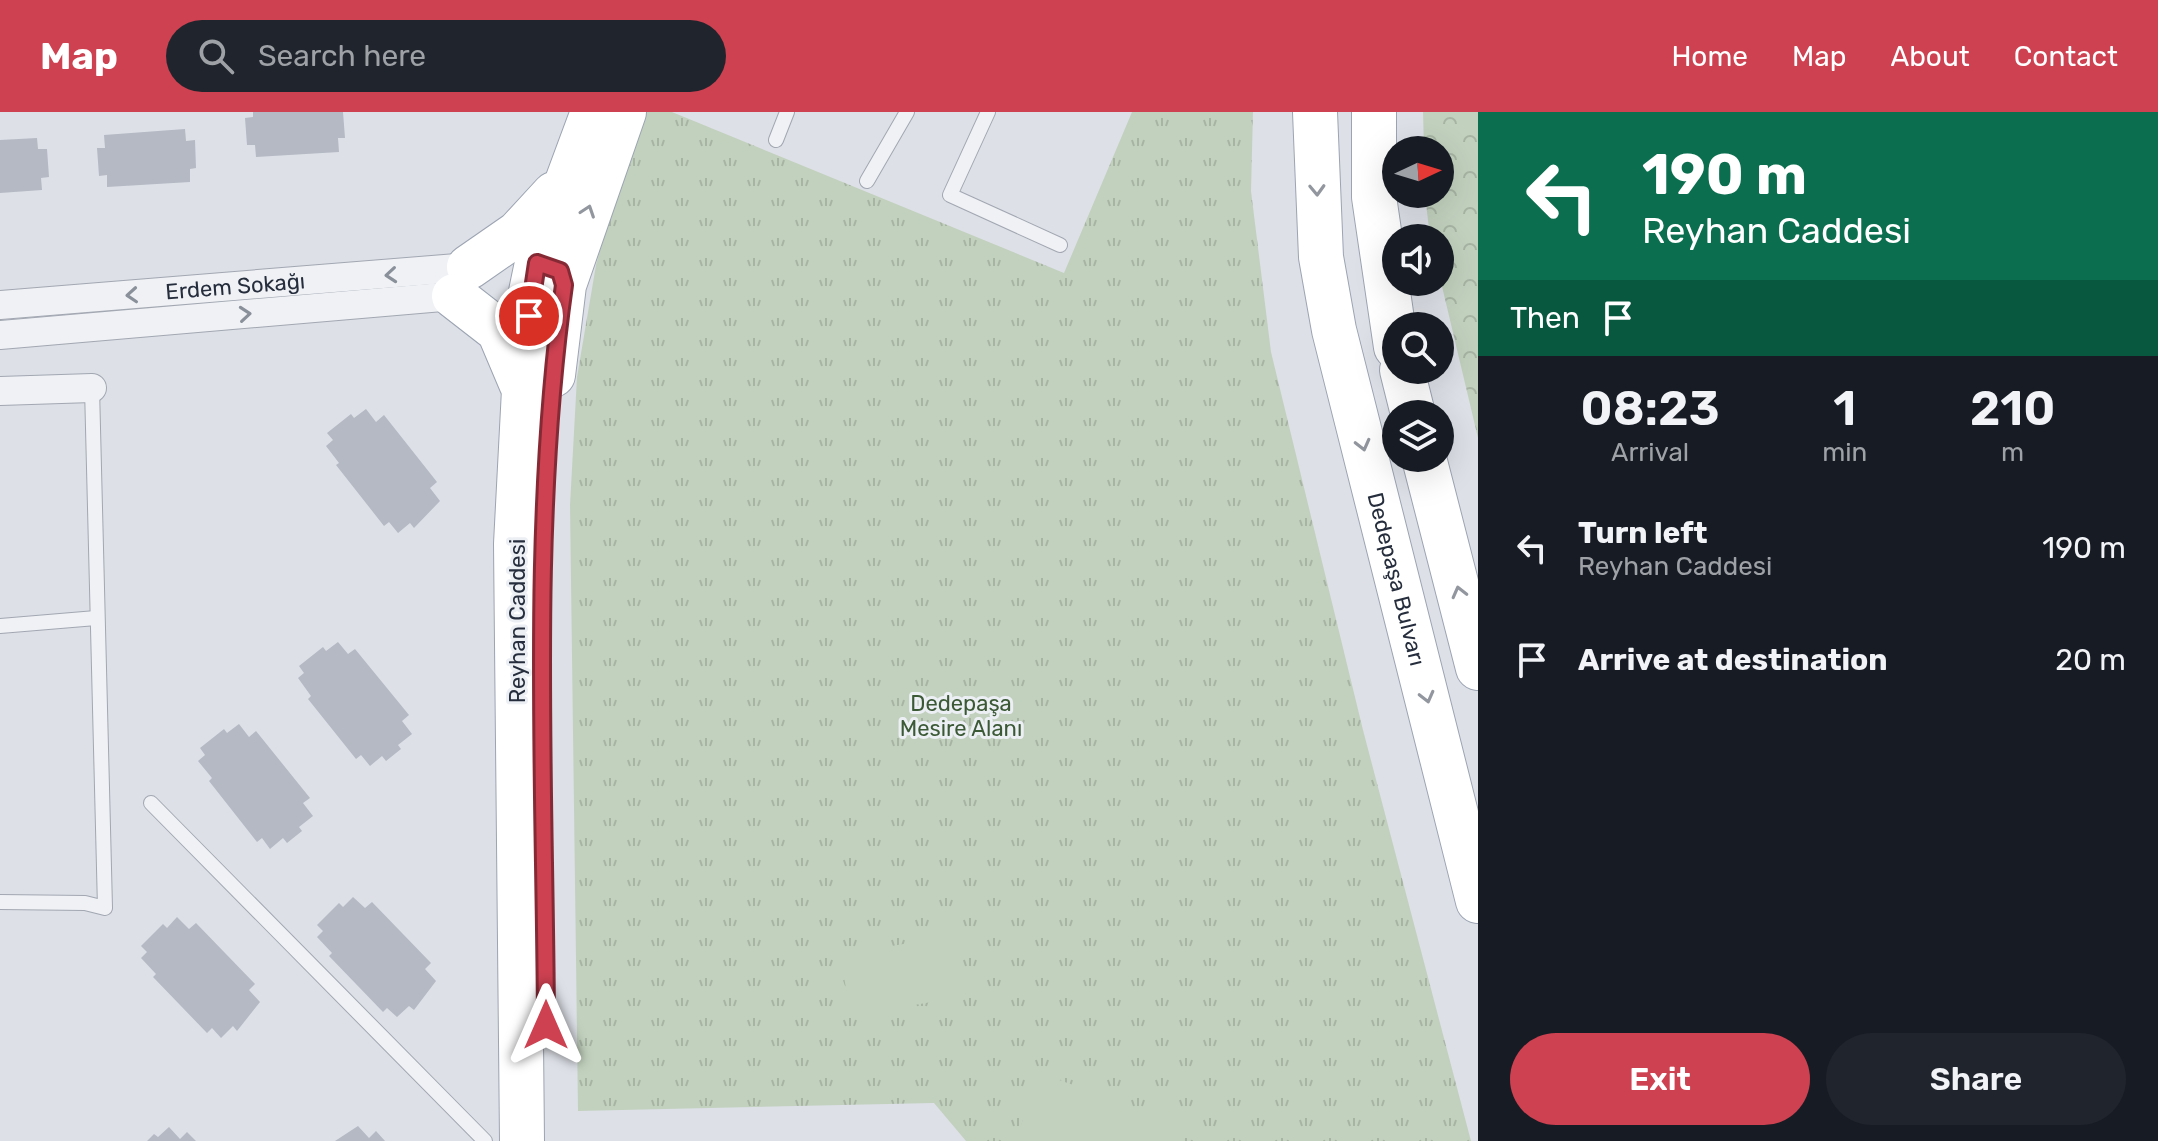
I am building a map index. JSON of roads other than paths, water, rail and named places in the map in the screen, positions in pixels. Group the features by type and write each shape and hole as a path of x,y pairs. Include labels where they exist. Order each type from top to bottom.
{"main road":[{"name":"Reyhan Caddesi","path":"522,1141 516,544 524,390 544,280 572,164 593,112"},
{"path":"462,282 544,280 624,112"},
{"name":"Dedepaşa Bulvarı","path":"1315,112 1321,257 1334,330 1478,901"},
{"path":"1374,112 1374,197 1391,312"},
{"path":"462,282 531,222 572,164"},
{"name":"Reyhan Caddesi","path":"544,280 548,439 544,563 548,1141"},
{"path":"462,282 499,331 524,390"},
{"path":"1428,472 1478,668"}],"street":[{"name":"Erdem Sokağı","path":"0,305 462,282"},
{"name":"Erdem Sokağı","path":"0,335 462,282"},
{"path":"0,391 92,388"}],"lane":[{"path":"776,140 787,112"},
{"path":"867,181 907,112"},
{"path":"988,112 950,195 1060,245"},
{"path":"0,902 85,903 105,908 92,388"},
{"path":"0,626 96,618"},
{"path":"151,803 485,1141"}],"park label":[{"name":"Dedepaşa Mesire Alanı","path":"961,716"}]}
